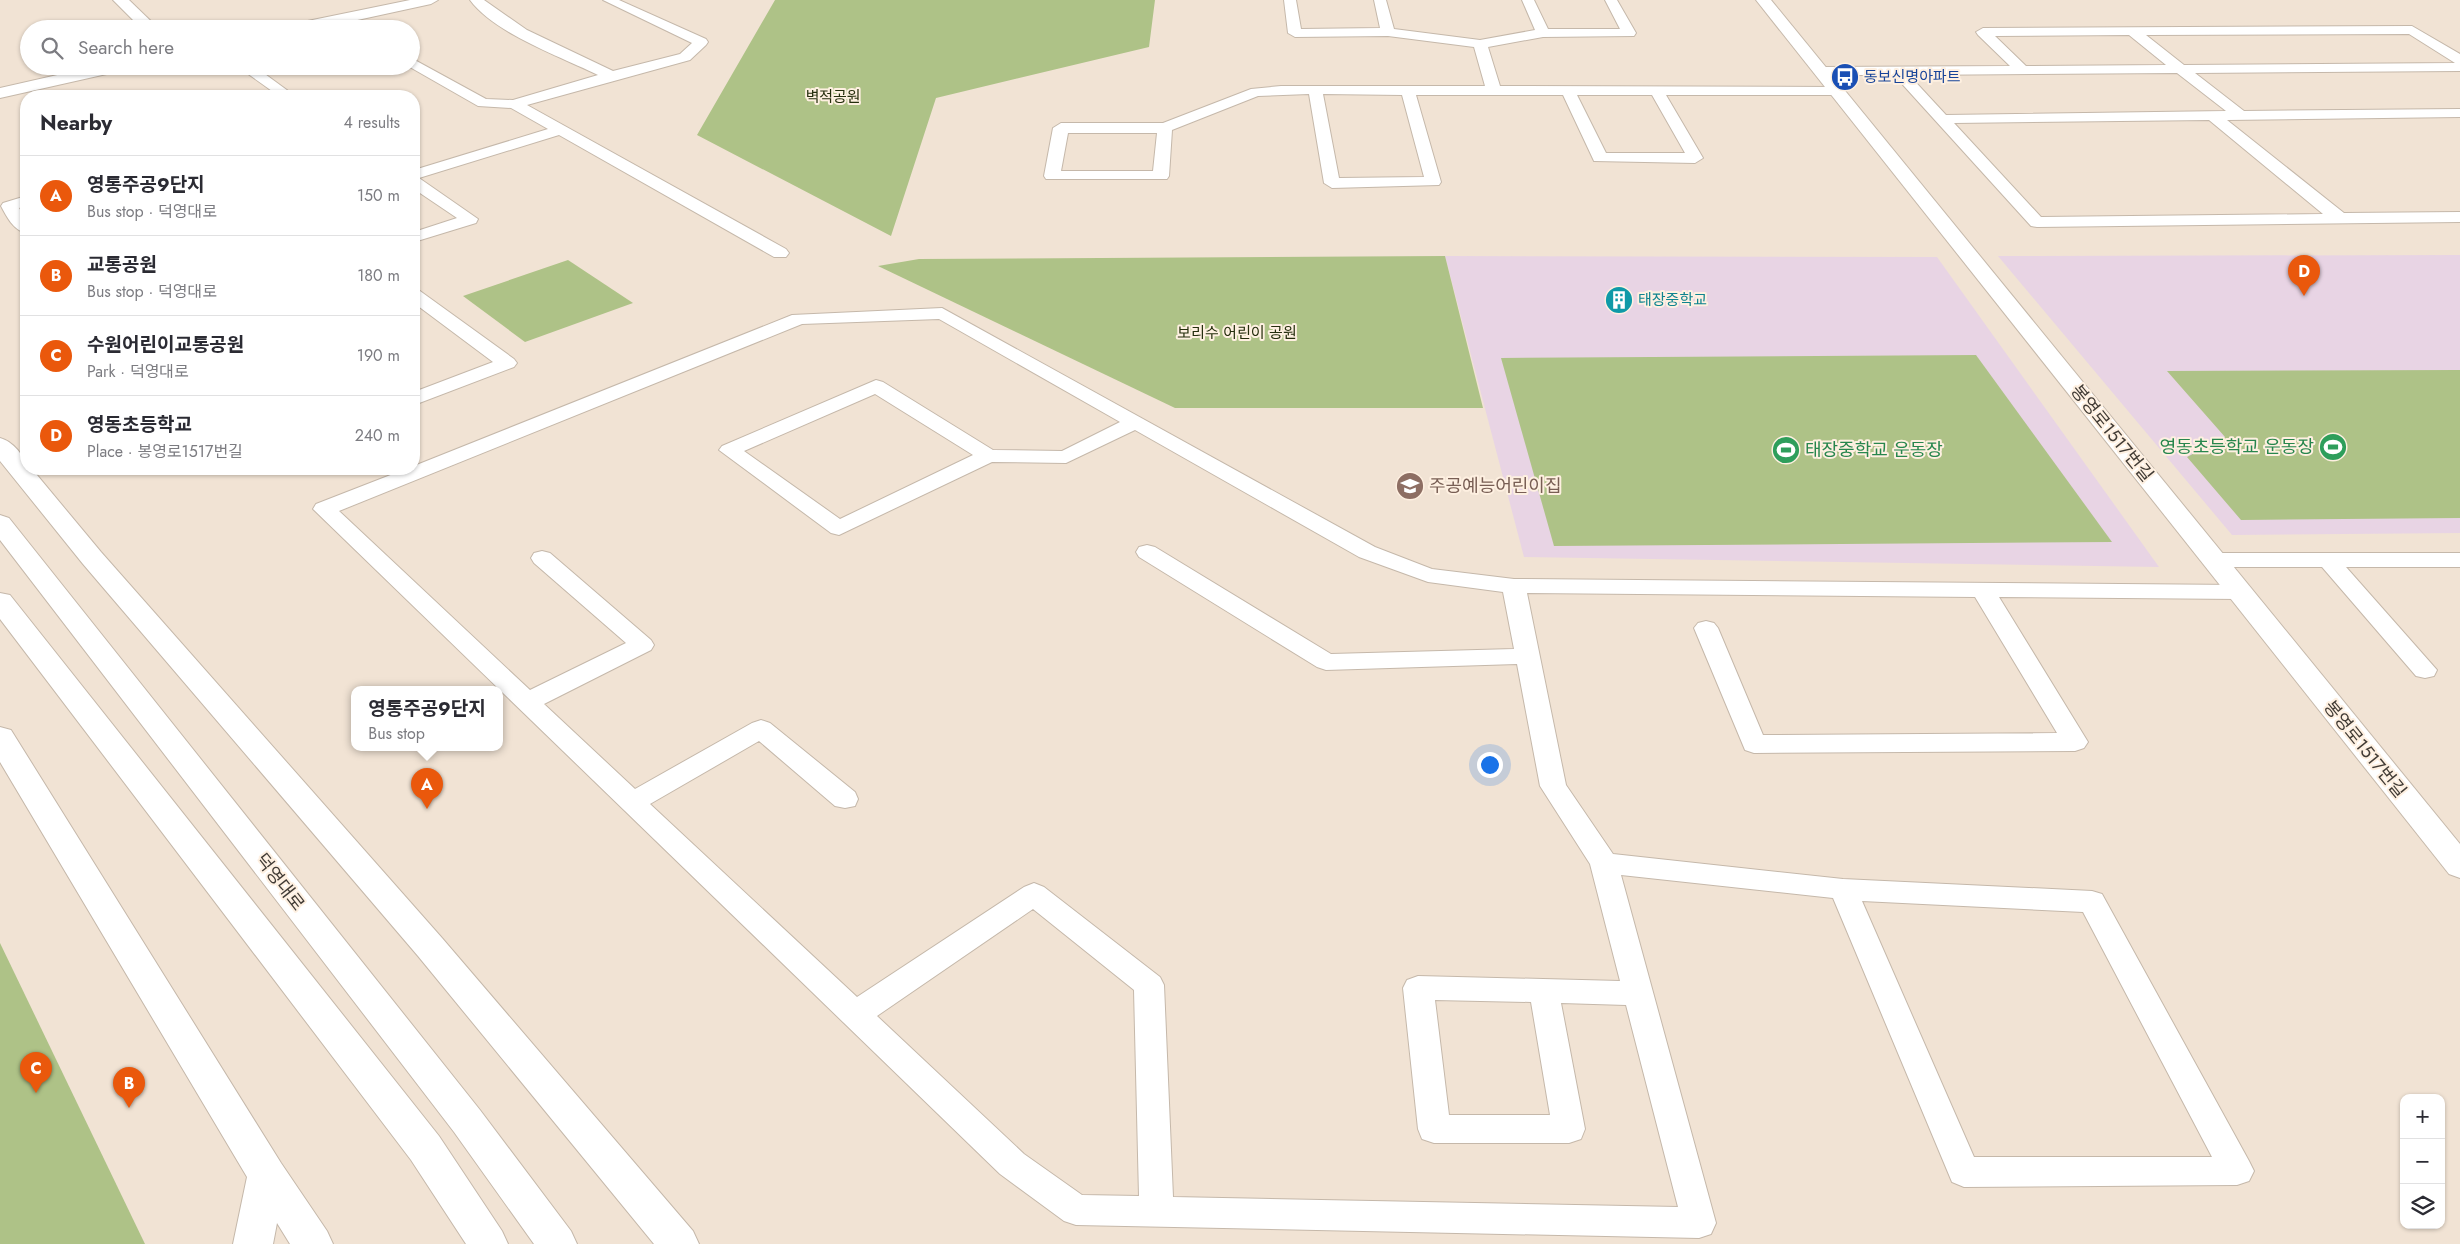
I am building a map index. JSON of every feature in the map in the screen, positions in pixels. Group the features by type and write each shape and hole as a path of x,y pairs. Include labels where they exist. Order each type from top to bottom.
{"main road":[{"path":"120,0 141,20"},
{"path":"336,20 431,0"},
{"name":"봉영로1517번길","path":"1763,0 2460,866"},
{"path":"0,93 80,75"},
{"path":"0,445 20,470"},
{"path":"24,475 92,558 430,947 679,1244"},
{"name":"덕영대로","path":"0,523 467,1121 557,1244"},
{"path":"0,601 425,1148 488,1244"},
{"path":"0,737 267,1175 313,1244"},
{"path":"253,1244 267,1175"}],"lane":[{"path":"476,0 490,14 611,76"},
{"path":"420,67 483,103 514,104 611,76 642,70 684,58 701,42 608,0"},
{"path":"1290,0 1295,33 1388,32 1480,44 1543,33 1629,33 1611,0"},
{"path":"1380,0 1388,32"},
{"path":"1528,0 1543,33"},
{"path":"2023,70 1983,32 2412,30 2460,60"},
{"path":"2132,32 2241,116"},
{"path":"1480,44 1494,90"},
{"path":"1821,71 2460,68"},
{"path":"1898,71 2037,222 2460,217"},
{"path":"257,75 279,90"},
{"path":"1315,90 1332,183 1433,182 1408,90"},
{"path":"1165,128 1162,176 1052,176 1061,128 1165,128 1256,92 1315,90 1836,91"},
{"path":"1568,90 1600,158 1695,158 1657,91"},
{"path":"514,104 780,253"},
{"path":"1943,119 2460,114"},
{"path":"2213,116 2339,218"},
{"path":"420,173 561,130"},
{"path":"420,186 470,219 420,235"},
{"path":"20,203 9,206 20,222"},
{"path":"420,304 507,363 420,397"},
{"path":"420,471 799,319 942,313 1367,552 1428,575 1514,586 2239,592"},
{"path":"988,456 876,386 728,450 839,528 988,456 1066,457 1135,422"},
{"path":"409,475 324,509 1012,1164 1076,1210 1699,1223 1604,863 1553,786 1514,586"},
{"path":"1147,552 1326,662 1528,656"},
{"path":"527,702 642,645 542,558"},
{"path":"2213,560 2460,560"},
{"path":"2328,560 2425,670"},
{"path":"1706,628 1754,744 2075,742 1983,590"},
{"path":"632,802 761,729 845,799"},
{"path":"1604,863 1843,890 2092,902 2237,1171 1964,1172 1843,890"},
{"path":"856,1014 1034,894 1149,985 1156,1211"},
{"path":"1544,991 1568,1129 1434,1129 1418,988 1638,993"}],"shaded area":[{"path":"2460,255 2460,533 2232,535 1998,256"},
{"path":"1445,256 1937,257 2159,567 1524,557"}],"green space":[{"name":"벽적공원","path":"775,0 1155,0 1149,47 936,98 891,236 697,135"},
{"name":"보리수 어린이 공원","path":"1445,256 1483,408 1175,408 878,266 919,259"},
{"path":"568,260 633,303 525,342 463,296"},
{"name":"태장중학교 운동장","path":"1976,355 2112,542 1554,546 1501,358"},
{"name":"영동초등학교 운동장","path":"2460,370 2460,518 2241,520 2187,457 2225,437 2167,371"},
{"path":"0,943 145,1244 0,1244"}],"place":[{"name":"동보신명아파트","path":"1845,77"},
{"name":"영동초등학교","path":"2304,296"},
{"name":"태장중학교","path":"1619,300"},
{"name":"영동초등학교 운동장","path":"2333,447"},
{"name":"태장중학교 운동장","path":"1786,450"},
{"name":"주공예능어린이집","path":"1410,486"},
{"name":"영통주공9단지","path":"427,809"},
{"name":"수원어린이교통공원","path":"36,1093"},
{"name":"교통공원","path":"129,1108"}]}
